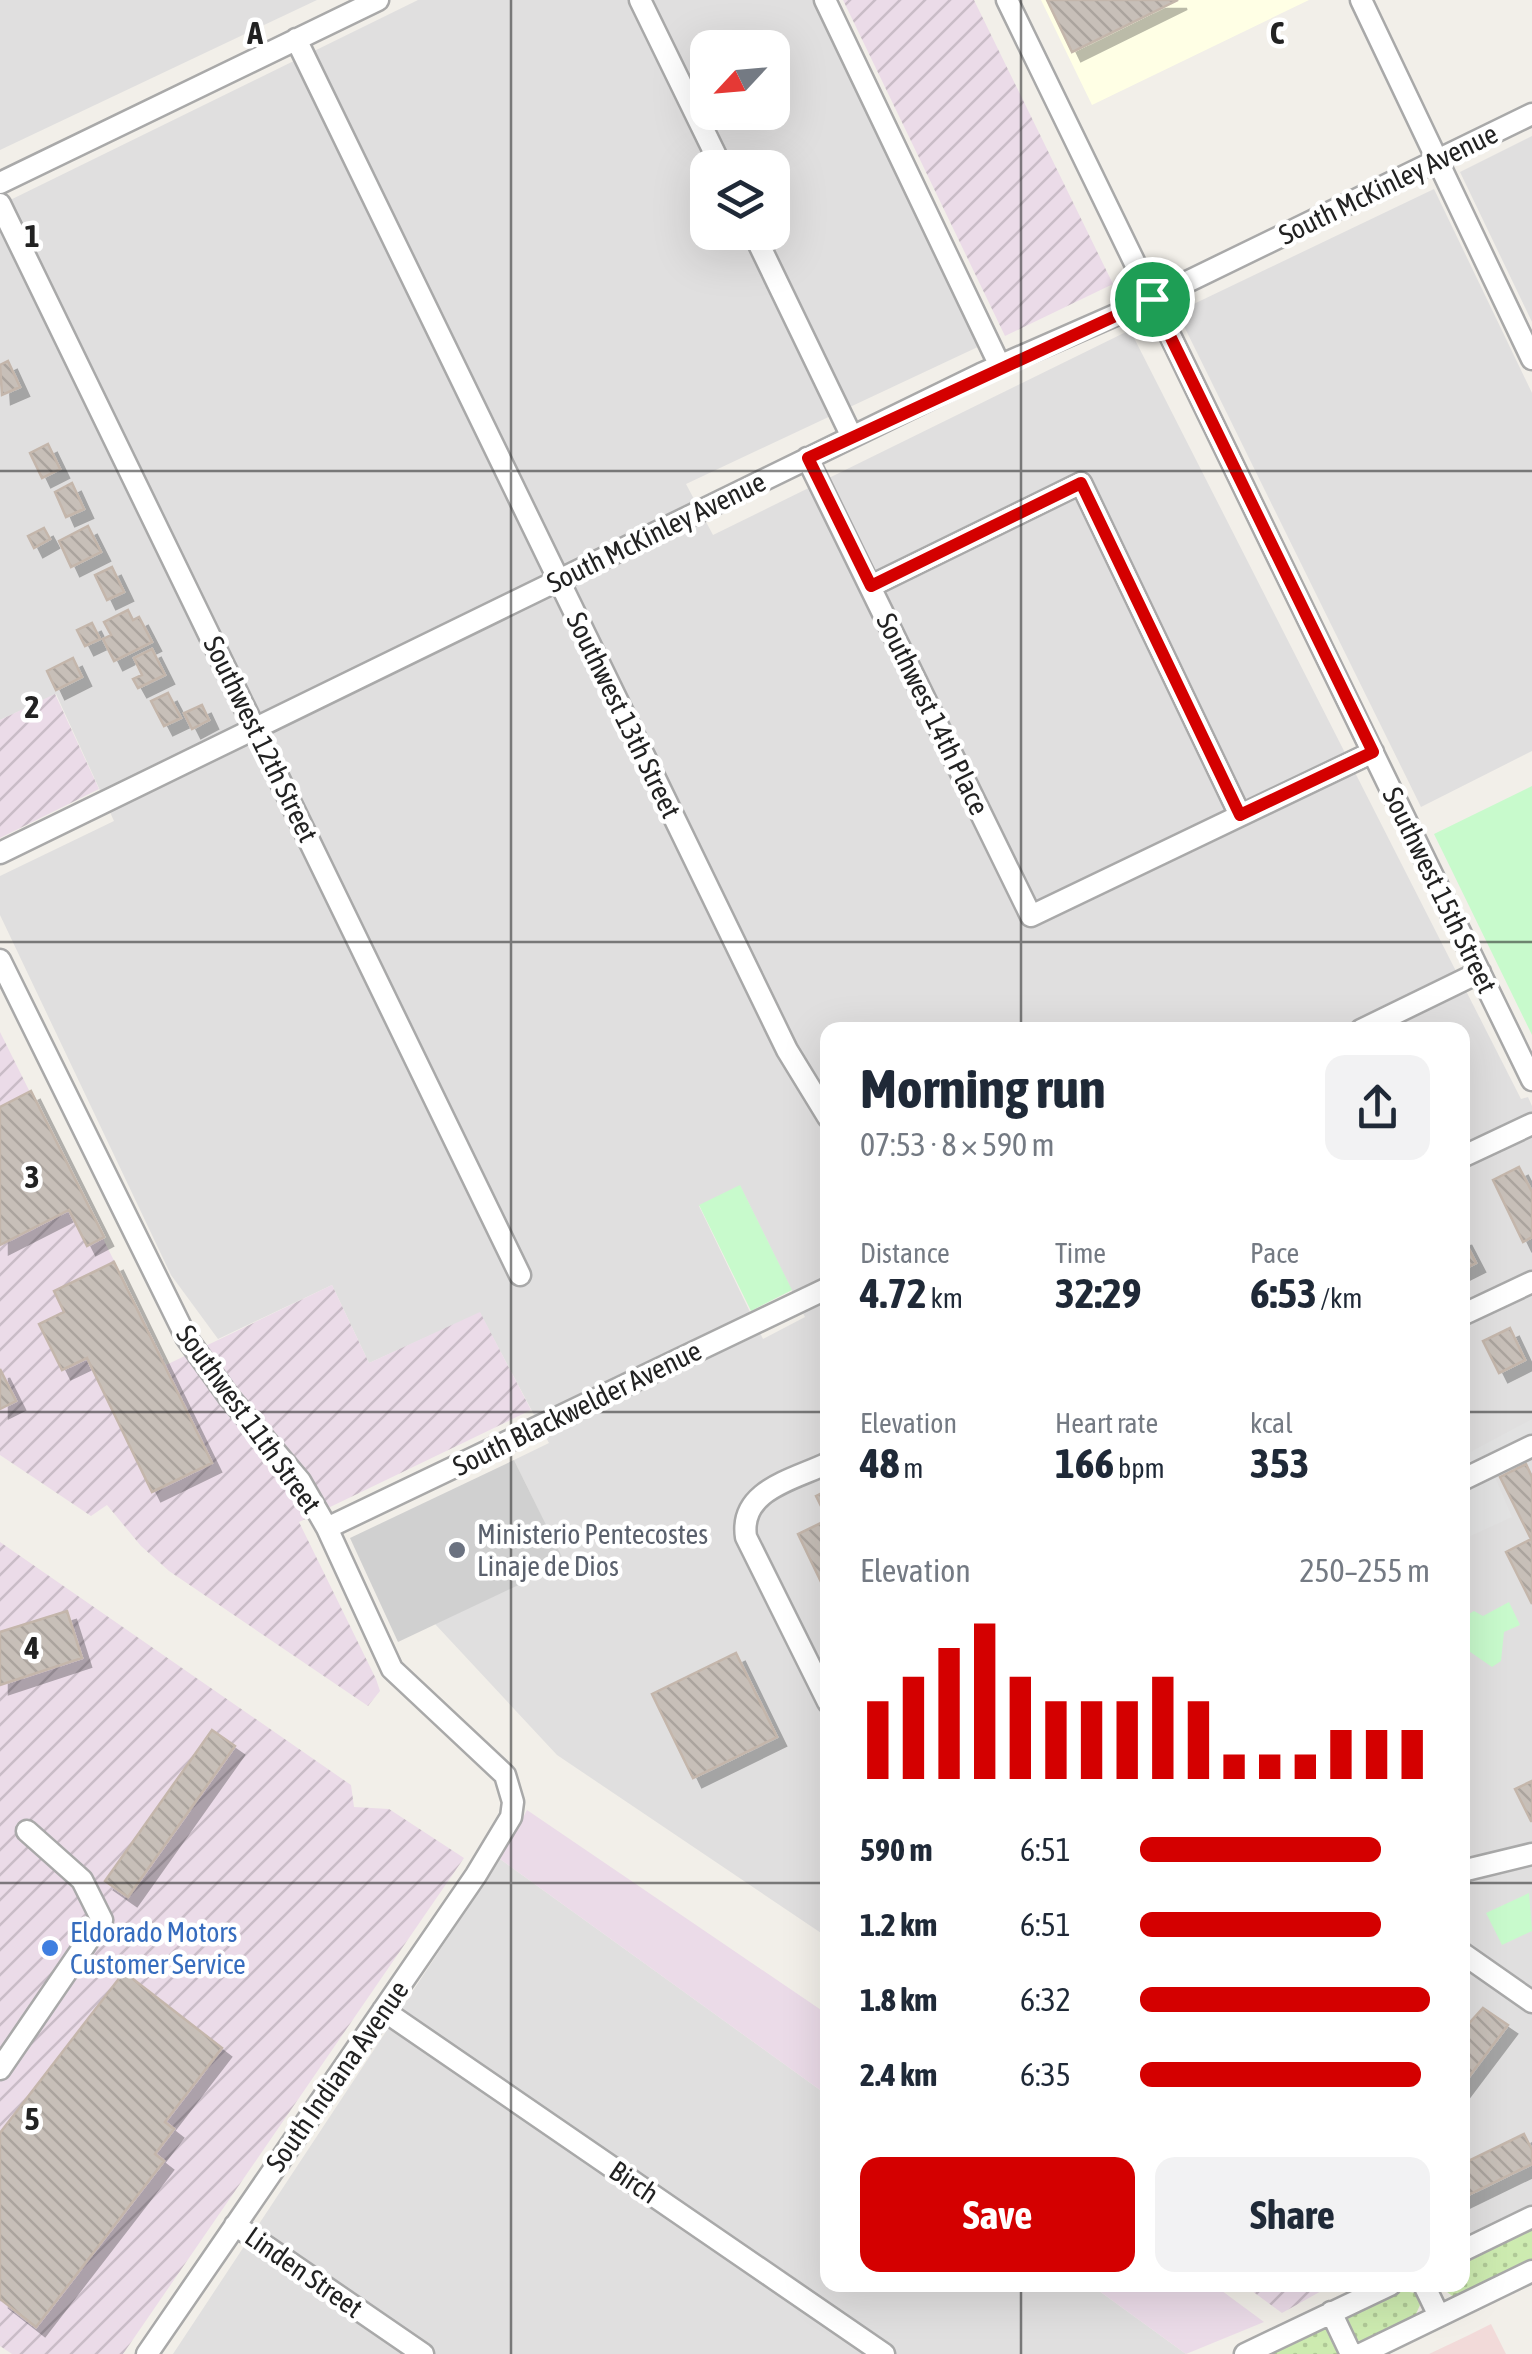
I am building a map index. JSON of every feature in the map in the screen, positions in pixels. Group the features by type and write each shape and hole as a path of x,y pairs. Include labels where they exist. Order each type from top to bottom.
{"street":[{"path":"0,182 378,0"},
{"path":"640,0 713,150"},
{"path":"824,0 1000,366"},
{"name":"Southwest 15th Street","path":"1006,0 1532,1080"},
{"path":"1361,0 1532,359"},
{"name":"Southwest 13th Street","path":"296,39 787,1050 820,1104"},
{"name":"South McKinley Avenue","path":"0,853 808,458 1152,299 1532,114"},
{"name":"Southwest 12th Street","path":"0,204 520,1275"},
{"path":"762,250 852,437"},
{"name":"Southwest 14th Place","path":"808,458 1031,916 1240,815"},
{"path":"871,586 1081,483 1240,815 1373,752"},
{"name":"Southwest 11th Street","path":"0,960 164,1299 208,1370 300,1480 327,1528 392,1669 500,1766 512,1793"},
{"path":"1377,1022 1480,972"},
{"path":"1470,1153 1532,1124"},
{"path":"1470,1311 1532,1282"},
{"name":"South Blackwelder Avenue","path":"327,1528 820,1292"},
{"path":"1470,1476 1532,1446"},
{"path":"820,1467 753,1500 744,1513 746,1536 820,1686"},
{"name":"South Indiana Avenue","path":"147,2354 508,1825 512,1793"},
{"path":"0,2069 102,1920 82,1880 27,1830"},
{"path":"1470,1869 1532,1854"},
{"path":"1470,1958 1532,2002"},
{"name":"Birch","path":"384,2010 884,2354"},
{"path":"1470,2246 1532,2217"},
{"name":"Linden Street","path":"235,2225 423,2354"},
{"path":"1360,2354 1532,2271"},
{"path":"1244,2354 1375,2292"},
{"path":"1427,2292 1439,2316"},
{"path":"1331,2312 1351,2354"}],"shaded area":[{"path":"0,0 317,0 0,150"},
{"path":"418,0 815,0 982,345 686,484 713,535 1130,330 1521,1099 1528,1097 1532,1106 1532,2206 1470,2236 1470,1022 820,1022 820,1932 557,1755 435,1624 564,1562 514,1460 549,1443 480,1313 369,1363 332,1285 218,1339 171,1275 0,915 0,876 114,821 56,694 0,720 0,205","holes":["740,1186 805,1317 763,1339 699,1206"]},
{"path":"843,0 974,0 1113,284 1005,336"},
{"path":"1041,0 1309,0 1092,105"},
{"path":"1532,136 1532,322 1460,172"},
{"path":"1434,189 1532,393 1532,751 1421,807 1177,312"},
{"path":"55,694 99,789 0,838 0,720"},
{"path":"0,1032 166,1365 332,1285 369,1363 480,1312 531,1410 299,1522 376,1679 380,1691 368,1706 169,1571 141,1546 107,1505 91,1516 0,1455"},
{"path":"1532,1419 1532,1457 1495,1477 1512,1517 1470,1536 1470,1452"},
{"name":"Ministerio Pentecostes Linaje de Dios","path":"514,1460 565,1563 398,1642 350,1538"},
{"path":"0,1542 351,1785 354,1807 389,1809 464,1858 123,2354 12,2354 0,2346"},
{"path":"527,1810 820,2009 820,2090 500,1859"},
{"path":"500,1859 820,2090 820,2292 1101,2292 1186,2354 173,2354"},
{"path":"1101,2292 1223,2292 1264,2322 1186,2354"},
{"path":"1254,2292 1320,2292 1282,2313"},
{"path":"1491,2324 1506,2354 1429,2354 1467,2336"}],"green space":[{"path":"1532,786 1532,1035 1434,834"},
{"path":"740,1185 792,1290 751,1311 699,1205"},
{"path":"1509,1602 1520,1625 1504,1632 1501,1661 1492,1667 1470,1652 1470,1613 1474,1611 1483,1616"},
{"path":"1529,1893 1532,1931 1502,1945 1486,1913"},
{"path":"1532,2225 1532,2261 1470,2291 1470,2255"},
{"path":"1394,2292 1415,2293 1420,2305 1416,2314 1363,2342 1352,2338 1345,2316"},
{"path":"1327,2325 1339,2349 1337,2354 1263,2354"}],"building":[{"path":"1047,0 1178,0 1072,52"},
{"path":"8,361 20,387 2,395 0,365"},
{"path":"48,444 60,469 42,478 30,453"},
{"path":"72,483 84,509 66,517 55,492"},
{"path":"88,526 101,552 71,567 59,541"},
{"path":"44,528 50,539 34,548 28,536"},
{"path":"112,567 124,592 107,600 95,575"},
{"path":"128,610 133,620 139,617 152,642 114,661 103,639 111,635 104,622"},
{"path":"92,623 100,639 85,646 77,630"},
{"path":"152,649 165,675 138,688 133,679 142,675 134,658"},
{"path":"73,658 82,677 56,690 47,671"},
{"path":"168,693 181,718 164,726 151,701"},
{"path":"202,705 209,720 192,729 184,713"},
{"path":"31,1091 104,1237 87,1246 69,1210 0,1245 0,1107"},
{"path":"1519,1167 1532,1192 1532,1237 1523,1242 1493,1180"},
{"path":"114,1262 212,1463 152,1492 87,1358 62,1370 39,1324 64,1312 54,1291"},
{"path":"1510,1328 1525,1360 1499,1373 1483,1341"},
{"path":"0,1369 16,1401 0,1409"},
{"path":"1526,1464 1532,1477 1532,1604 1506,1552 1531,1539 1500,1477"},
{"path":"820,1523 820,1580 798,1534"},
{"path":"67,1611 82,1658 0,1685 0,1632"},
{"path":"736,1653 777,1737 693,1778 652,1694"},
{"path":"212,1730 235,1746 128,1897 105,1881"},
{"path":"1532,1781 1532,1821 1531,1821 1515,1789"},
{"path":"124,1972 222,2048 165,2122 174,2129 155,2154 164,2161 36,2327 0,2299 0,2133"},
{"path":"1483,2008 1508,2025 1470,2075 1470,2022"},
{"path":"1524,2134 1532,2150 1532,2164 1470,2194 1470,2160"}],"place":[{"name":"Ministerio Pentecostes Linaje de Dios","path":"457,1550"},
{"name":"Eldorado Motors Customer Service","path":"50,1948"}],"route":[{"path":"1152,299 1373,752 1240,815 1081,483 871,586 808,458 981,374 1152,299"}]}
